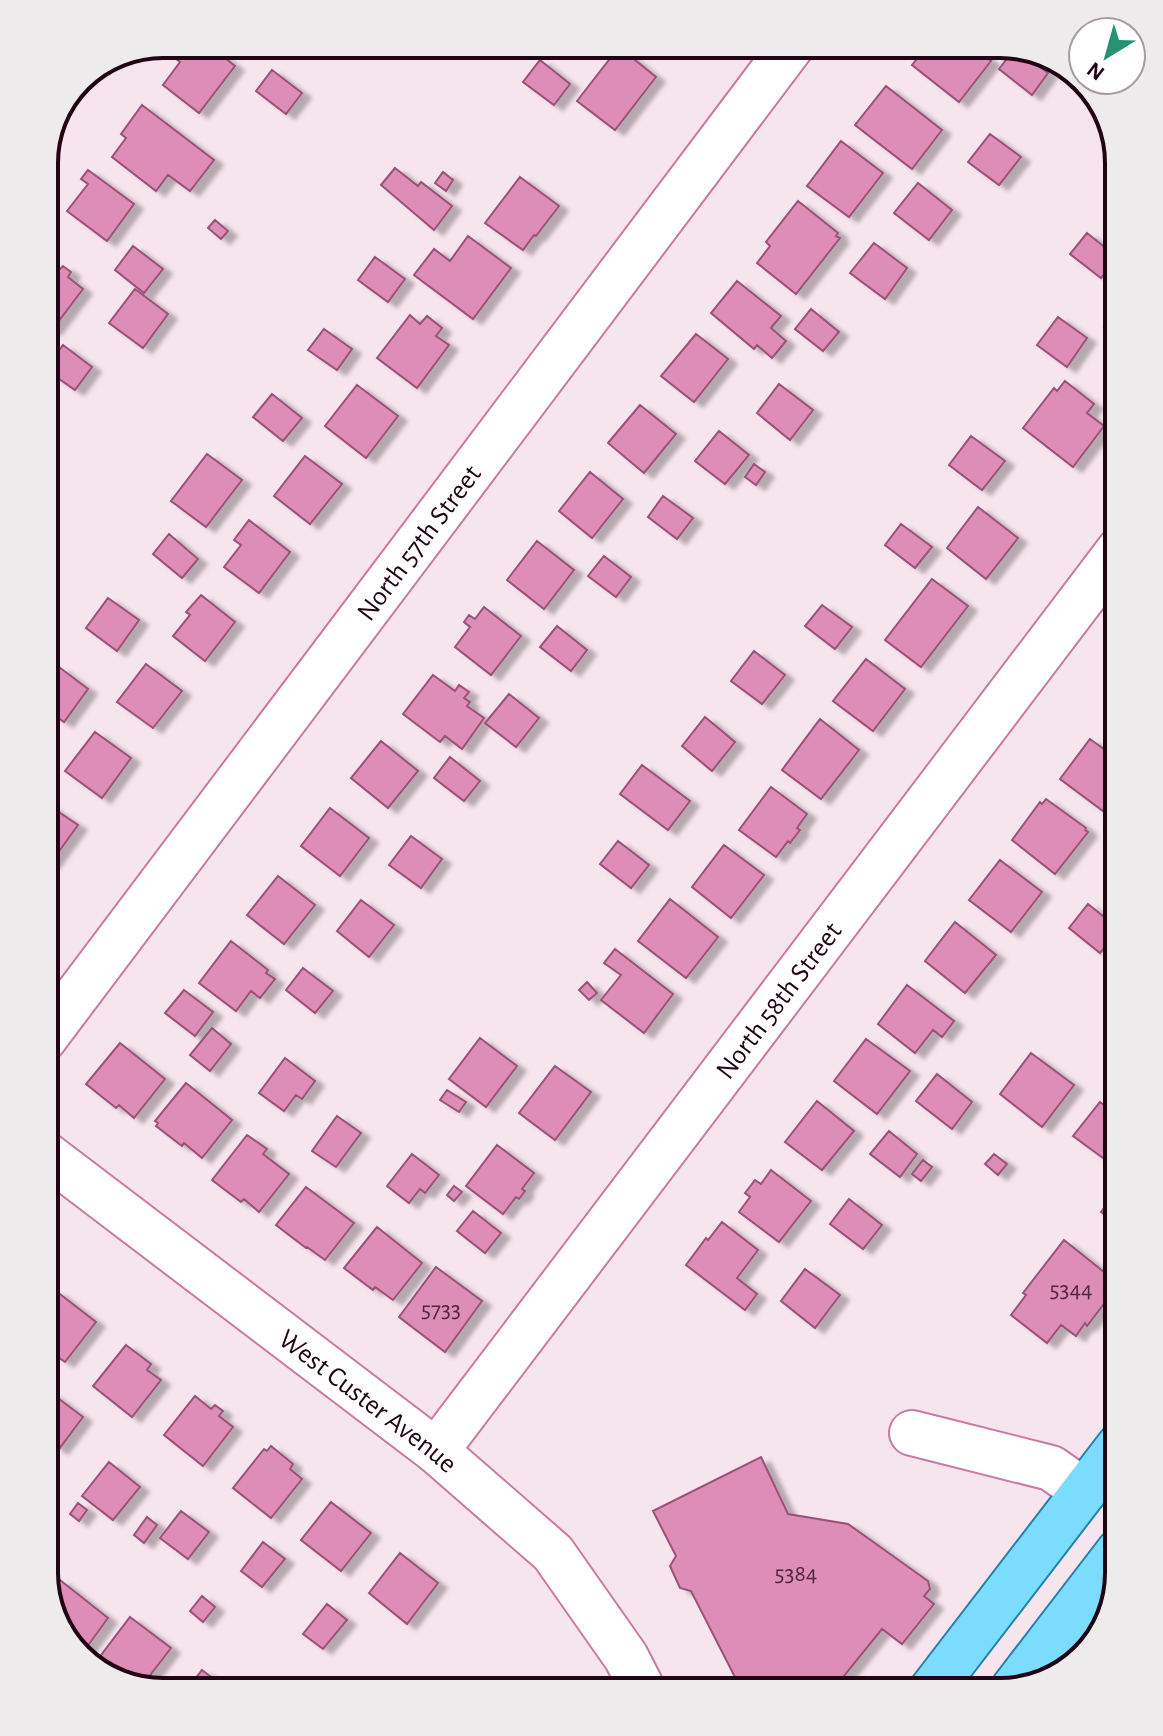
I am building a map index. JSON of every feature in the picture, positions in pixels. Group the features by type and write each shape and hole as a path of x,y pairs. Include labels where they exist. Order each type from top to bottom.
{"main road":[{"path":"941,1678 1105,1464"},
{"path":"1024,1675 1105,1569"}],"street":[{"name":"North 57th Street","path":"58,1020 782,58"},
{"name":"North 58th Street","path":"436,1451 1105,568"},
{"name":"West Custer Avenue","path":"58,1164 436,1451 553,1553 626,1657 637,1678"},
{"path":"912,1433 1051,1468 1084,1491"}],"building":[{"path":"175,58 225,58 235,66 199,113 163,85 180,62"},
{"path":"610,58 633,58 656,77 615,130 577,101"},
{"path":"917,58 987,58 991,61 959,102 912,65"},
{"path":"1007,58 1034,64 1048,73 1032,95 999,69"},
{"path":"540,60 570,84 554,105 523,82"},
{"path":"272,70 302,93 286,114 256,91"},
{"path":"886,86 942,130 912,169 855,125"},
{"path":"142,105 214,160 190,191 168,175 156,191 112,157 126,138 121,134"},
{"path":"990,134 1021,157 999,185 968,162"},
{"path":"841,141 883,173 849,217 807,186"},
{"path":"395,168 418,186 421,182 452,206 434,230 381,185"},
{"path":"88,170 134,204 107,241 67,211 88,184 81,179"},
{"path":"443,172 453,180 446,191 435,183"},
{"path":"520,177 559,206 523,250 485,223"},
{"path":"918,183 952,210 929,240 894,213"},
{"path":"798,201 838,233 836,236 840,238 796,294 757,263 770,246 766,242"},
{"path":"215,220 228,231 221,239 208,228"},
{"path":"1087,233 1105,247 1105,273 1101,278 1070,254"},
{"path":"468,236 511,268 473,319 414,275 434,249 450,261"},
{"path":"874,243 907,268 885,299 850,273"},
{"path":"133,246 163,269 144,293 115,270"},
{"path":"375,257 405,279 388,302 358,280"},
{"path":"63,266 71,272 68,277 83,289 58,322 58,271"},
{"path":"737,281 781,316 771,328 786,341 772,358 757,345 754,349 711,313"},
{"path":"135,289 168,314 143,348 109,323"},
{"path":"811,309 839,332 823,351 795,329"},
{"path":"410,315 420,324 427,316 442,328 436,336 449,345 417,388 377,358"},
{"path":"1058,317 1087,338 1067,367 1037,345"},
{"path":"324,329 352,349 337,370 308,350"},
{"path":"696,334 728,359 694,402 661,376"},
{"path":"63,345 92,367 75,390 58,378 58,352"},
{"path":"1065,381 1094,404 1087,413 1104,426 1073,467 1023,428 1054,388 1057,391"},
{"path":"779,384 813,410 790,440 757,413"},
{"path":"357,385 398,416 366,458 325,426"},
{"path":"272,394 302,418 283,441 253,417"},
{"path":"640,405 676,434 644,473 608,443"},
{"path":"719,431 749,455 725,484 695,461"},
{"path":"971,436 1005,461 982,490 949,465"},
{"path":"207,454 242,480 206,527 171,501"},
{"path":"305,456 342,484 310,524 274,496"},
{"path":"754,464 765,472 756,485 745,477"},
{"path":"590,472 623,499 592,538 559,511"},
{"path":"663,496 693,518 677,539 648,517"},
{"path":"978,507 1018,538 986,579 947,548"},
{"path":"249,520 290,552 259,593 224,567 241,545 234,540"},
{"path":"901,524 932,547 915,568 885,545"},
{"path":"169,534 198,559 182,578 153,554"},
{"path":"537,541 574,570 544,609 507,580"},
{"path":"604,556 631,577 616,597 588,576"},
{"path":"932,579 968,606 921,667 885,640"},
{"path":"201,595 235,622 205,661 173,636 190,615 186,612"},
{"path":"108,598 139,620 117,651 86,628"},
{"path":"822,605 852,627 835,649 805,626"},
{"path":"484,607 521,636 491,675 455,647 470,627 464,622 469,615 475,619"},
{"path":"557,626 587,650 571,671 540,647"},
{"path":"754,651 785,675 762,704 731,681"},
{"path":"866,659 905,689 873,731 833,701"},
{"path":"146,664 182,691 153,728 117,702"},
{"path":"58,668 88,689 64,722 58,718"},
{"path":"433,675 455,691 459,685 469,692 464,698 470,702 467,706 484,718 462,749 445,736 440,742 403,714"},
{"path":"509,694 539,718 516,747 485,723"},
{"path":"705,717 735,742 712,771 682,746"},
{"path":"820,719 859,750 821,799 782,770"},
{"path":"95,732 131,758 102,798 65,771"},
{"path":"1090,739 1105,750 1105,808 1103,811 1060,779"},
{"path":"381,741 418,771 388,808 351,778"},
{"path":"450,757 480,781 464,801 434,778"},
{"path":"642,765 690,801 668,830 620,794"},
{"path":"771,787 807,814 797,828 800,830 776,857 739,830"},
{"path":"1046,799 1088,832 1055,874 1012,840 1040,802 1042,804"},
{"path":"330,808 369,838 340,876 301,846"},
{"path":"58,811 78,825 58,853"},
{"path":"411,836 442,859 421,888 389,865"},
{"path":"618,841 649,865 631,888 600,864"},
{"path":"724,845 764,875 731,918 692,887"},
{"path":"1000,860 1042,892 1011,932 969,900"},
{"path":"278,876 315,905 284,944 247,915"},
{"path":"670,899 718,937 686,978 638,941"},
{"path":"361,900 394,925 369,957 337,931"},
{"path":"1088,904 1105,918 1105,947 1100,953 1069,928"},
{"path":"955,922 996,955 965,993 925,961"},
{"path":"231,941 275,979 260,998 251,991 236,1011 199,983"},
{"path":"615,949 673,994 644,1033 601,1000 621,975 604,963"},
{"path":"303,968 333,991 315,1013 286,990"},
{"path":"587,982 597,993 589,1000 579,990"},
{"path":"907,985 954,1021 942,1037 933,1030 915,1053 878,1024"},
{"path":"184,990 213,1012 195,1036 165,1013"},
{"path":"212,1028 231,1044 210,1071 190,1055"},
{"path":"480,1038 517,1066 486,1107 449,1079"},
{"path":"866,1039 910,1071 877,1114 834,1081"},
{"path":"120,1043 165,1079 134,1118 86,1084"},
{"path":"1031,1053 1074,1085 1042,1127 1000,1094"},
{"path":"285,1058 315,1081 302,1099 296,1095 284,1111 259,1093"},
{"path":"555,1066 591,1092 555,1140 519,1113"},
{"path":"937,1074 972,1102 952,1129 916,1101"},
{"path":"186,1083 232,1120 202,1158 156,1126 158,1123 155,1121"},
{"path":"447,1090 466,1102 459,1112 440,1100"},
{"path":"817,1101 854,1131 822,1170 785,1142"},
{"path":"1100,1102 1105,1106 1105,1160 1073,1136"},
{"path":"337,1116 361,1133 336,1167 312,1151"},
{"path":"889,1131 917,1154 900,1177 870,1154"},
{"path":"247,1135 267,1149 263,1154 289,1174 259,1212 212,1180"},
{"path":"497,1145 534,1173 519,1199 516,1197 503,1214 466,1186"},
{"path":"412,1154 439,1175 425,1193 420,1189 409,1203 387,1186"},
{"path":"994,1154 1007,1164 998,1175 985,1164"},
{"path":"923,1160 932,1167 921,1181 912,1174"},
{"path":"771,1170 811,1201 779,1242 739,1212 750,1197 745,1193 755,1180 761,1184"},
{"path":"454,1186 462,1192 454,1201 447,1195"},
{"path":"306,1187 354,1223 325,1260 276,1225"},
{"path":"849,1199 882,1225 863,1249 830,1224"},
{"path":"473,1211 501,1233 485,1253 457,1231"},
{"path":"722,1222 758,1250 737,1278 757,1294 745,1310 686,1265"},
{"path":"377,1227 422,1263 393,1300 375,1287 373,1290 344,1268"},
{"path":"1064,1240 1105,1273 1105,1302 1076,1336 1061,1325 1047,1343 1011,1315 1026,1295 1023,1293"},
{"path":"436,1267 482,1301 445,1352 399,1317"},
{"path":"805,1269 840,1295 815,1328 781,1301"},
{"path":"58,1293 96,1322 65,1362 58,1357"},
{"path":"126,1345 151,1364 147,1370 161,1380 132,1417 93,1386"},
{"path":"195,1396 211,1409 215,1405 223,1411 219,1416 233,1427 203,1466 164,1435"},
{"path":"58,1398 83,1417 58,1448"},
{"path":"271,1446 293,1464 290,1469 302,1479 271,1518 233,1488 264,1449 267,1451"},
{"path":"761,1457 788,1514 848,1524 928,1581 930,1589 924,1596 934,1604 902,1644 882,1629 843,1678 735,1678 691,1591 680,1588 670,1566 676,1556 653,1511"},
{"path":"109,1462 140,1487 113,1520 82,1496"},
{"path":"331,1502 371,1533 341,1571 301,1540"},
{"path":"78,1503 87,1510 79,1521 70,1514"},
{"path":"181,1511 209,1532 188,1559 160,1538"},
{"path":"147,1517 157,1525 144,1543 134,1535"},
{"path":"263,1542 285,1559 262,1587 241,1571"},
{"path":"400,1553 438,1583 407,1624 369,1593"},
{"path":"59,1582 108,1618 88,1646 66,1613"},
{"path":"202,1596 215,1607 203,1622 190,1611"},
{"path":"327,1604 347,1620 323,1649 303,1634"},
{"path":"130,1617 171,1648 149,1677 116,1667 100,1656"},
{"path":"202,1670 213,1678 196,1678"}]}
